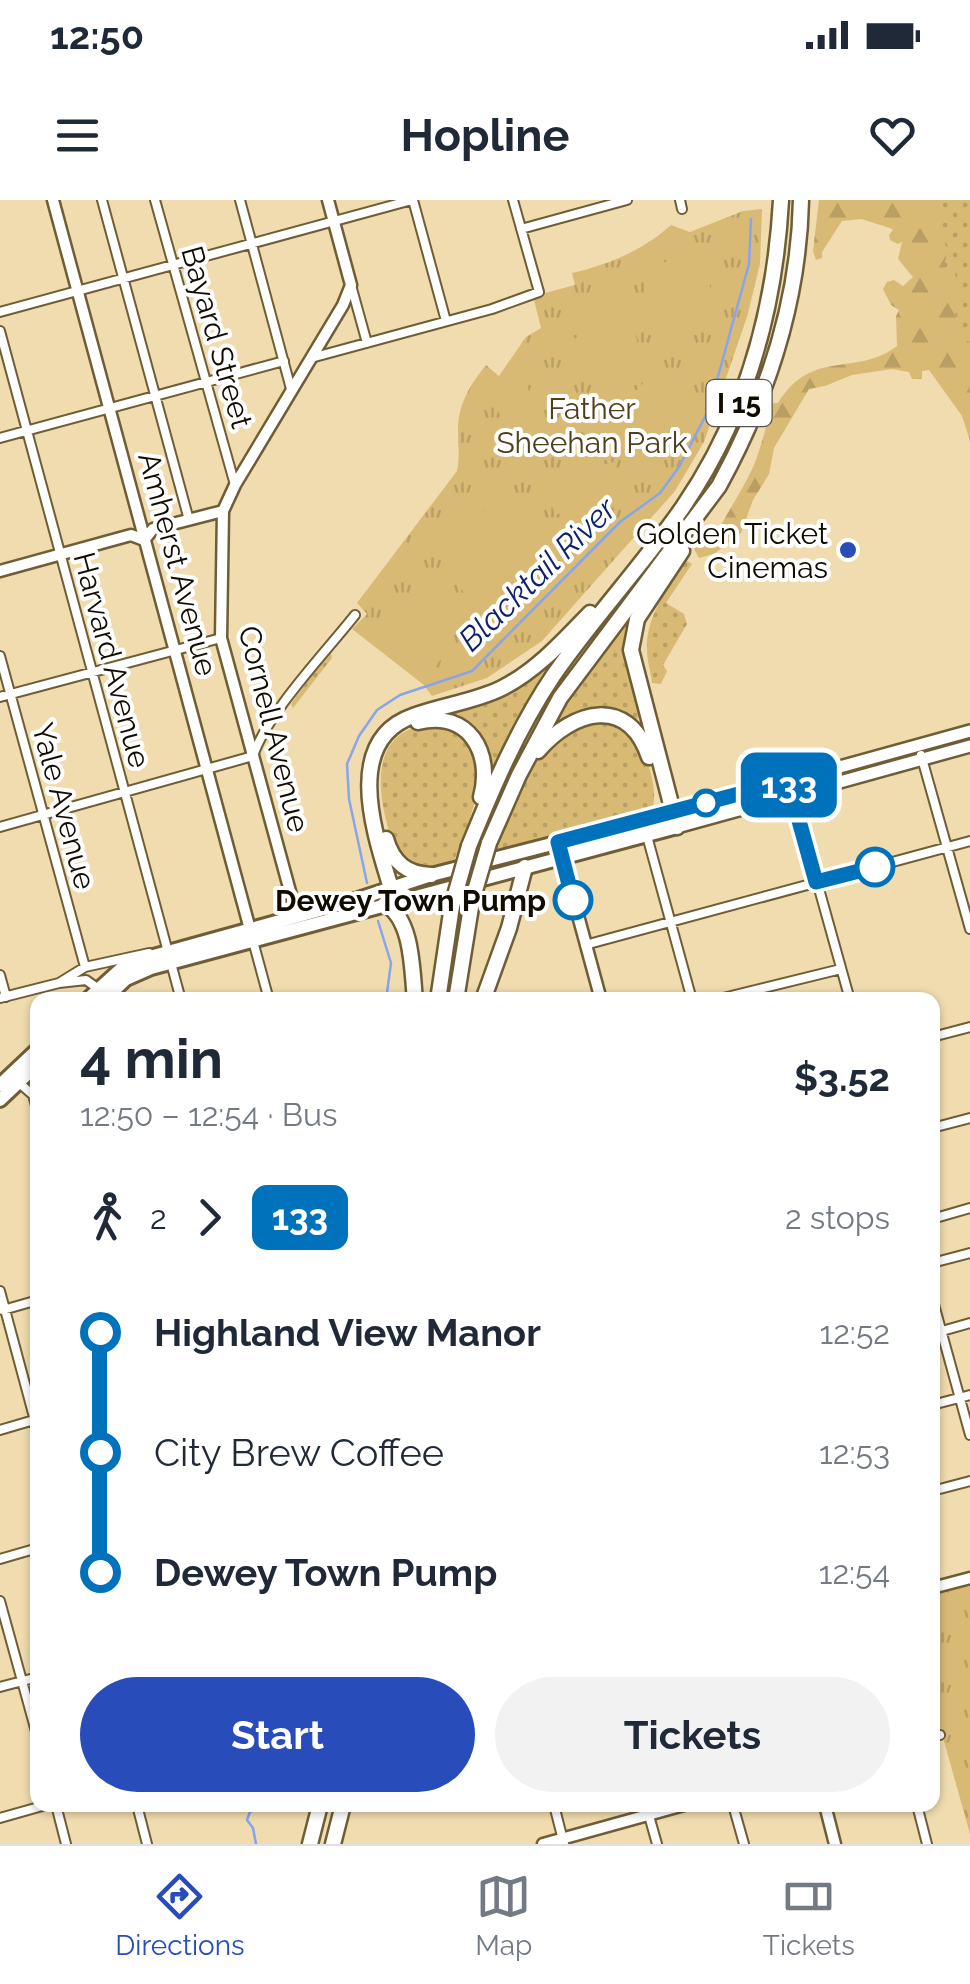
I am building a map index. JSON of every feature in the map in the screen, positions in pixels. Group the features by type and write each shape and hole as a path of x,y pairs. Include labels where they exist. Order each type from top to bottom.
{"highway":[{"name":"I 15","path":"439,992 452,906 469,846 502,766 579,640 699,483 752,374 772,294 781,200"},
{"name":"I 15","path":"457,992 472,901 489,842 519,775 560,698 719,486 746,434 770,372 792,285 801,200"},
{"path":"671,821 634,671 632,640 637,618 708,513 719,486"},
{"path":"409,898 391,888 368,787 371,765 381,741 404,720 474,699 528,672 627,579"},
{"path":"519,775 552,734 566,724 588,716 615,719 638,734 644,744 671,821"},
{"path":"432,875 416,874 396,860 388,847 376,797 383,752 408,725 425,720 454,724 473,738 481,750 486,769 484,786 469,846"},
{"path":"486,992 525,867"},
{"path":"384,904 399,917 410,957 413,992"},
{"path":"310,1844 318,1812"},
{"path":"333,1844 341,1812"}],"main road":[{"path":"107,992 169,958 647,835 671,821 788,781 970,731"},
{"path":"251,936 297,917 432,875 558,842 792,795 970,746"},
{"path":"0,1100 9,1081 30,1057"}],"street":[{"name":"Amherst Avenue","path":"52,200 251,936"},
{"path":"102,200 189,520"},
{"name":"Bayard Street","path":"156,200 235,485"},
{"path":"240,200 291,389"},
{"path":"328,200 367,343"},
{"path":"0,312 413,200 446,321"},
{"path":"311,358 492,310 539,292 513,200"},
{"path":"521,229 627,200"},
{"name":"Cornell Avenue","path":"297,917 221,638 224,511 235,485 351,285"},
{"name":"Harvard Avenue","path":"0,332 179,992"},
{"path":"0,438 284,361"},
{"path":"0,572 130,534 144,540 153,529 224,511"},
{"path":"0,828 254,756 258,742 294,691 354,616"},
{"path":"0,697 221,638"},
{"name":"Yale Avenue","path":"0,656 85,967"},
{"path":"919,745 970,929"},
{"path":"788,781 848,992"},
{"path":"647,835 690,992"},
{"path":"585,945 970,841"},
{"path":"558,842 599,992"},
{"path":"251,936 267,992"},
{"path":"59,983 85,967 132,954 169,958"},
{"path":"748,992 841,969"},
{"path":"0,975 3,998 86,980 100,992"},
{"path":"940,1036 970,1028"},
{"path":"940,1126 970,1118"},
{"path":"940,1217 970,1208"},
{"path":"940,1262 970,1253"},
{"path":"0,1291 2,1310 30,1394"},
{"path":"2,1310 30,1302"},
{"path":"942,1331 970,1323"},
{"path":"940,1324 965,1396 970,1434"},
{"path":"940,1403 965,1396"},
{"path":"0,1430 30,1421"},
{"path":"940,1490 970,1481"},
{"path":"0,1559 30,1550"},
{"path":"940,1586 970,1578"},
{"path":"0,1601 30,1710"},
{"path":"0,1687 30,1679"},
{"path":"0,1818 30,1810"},
{"path":"58,1812 66,1844"},
{"path":"139,1812 148,1844"},
{"path":"556,1812 564,1841"},
{"path":"543,1844 564,1841 639,1812"},
{"path":"648,1812 657,1844"},
{"path":"734,1812 744,1844"},
{"path":"826,1812 835,1844"},
{"path":"919,1812 927,1844"}],"green space":[{"path":"819,200 935,200 947,251 947,273 955,272 959,311 955,313 961,338 970,342 970,441 962,416 929,370 922,371 922,379 912,379 909,372 892,369 852,375 809,389 774,448 769,474 753,500 741,533 714,554 699,558 694,549 718,531 750,474 773,403 778,403 805,375 866,361 897,346 899,310 891,305 883,289 887,282 894,280 903,286 913,277 898,259 902,242 890,240 890,228 861,219 842,221 822,258 816,260 813,251"},
{"path":"929,200 970,200 970,418"},
{"name":"Father Sheehan Park","path":"762,209 760,264 747,317 704,442 675,491 542,641 487,678 432,696 424,685 352,629 367,614 357,603 457,471 460,412 475,380 486,365 499,376 526,337 541,328 534,300 575,285 572,273 625,255 671,225 690,232 743,211"},
{"path":"694,241 706,266 710,293 703,317 682,336 645,298 645,277"},
{"path":"612,299 630,321 638,345 633,370 618,394 572,356 571,343"},
{"path":"662,365 678,385 683,407 677,429 662,449 624,415 623,403"},
{"path":"514,368 534,398 504,422 497,407 497,393"},
{"path":"614,462 624,495 555,515 545,482"},
{"path":"529,493 540,534 537,569 519,599 484,625 434,545 438,529"},
{"path":"686,560 692,564 666,603 684,614 687,624 663,665 667,671 661,684 652,683 647,650 650,626 659,602"},
{"path":"423,581 441,604 448,628 444,653 428,677 383,638 383,623 388,617 391,620"},
{"path":"629,617 626,650 639,717 635,722 602,712 583,712 552,727 563,704"},
{"path":"327,654 332,658 293,708 291,704"},
{"path":"552,661 491,770 444,714"},
{"path":"604,719 627,730 639,745 652,776 653,807 492,853 521,784 542,749 565,728"},
{"path":"434,723 457,731 470,743 479,775 472,812 454,862 420,867 404,861 394,846 383,807 381,773 390,745 400,735"},
{"path":"970,1583 970,1834 940,1727 940,1592"}],"waterway":[{"name":"Blacktail River","path":"367,883 349,799 347,764 359,736 377,710 400,695 472,671 620,522 660,493 679,467 709,409 749,264 751,219"},
{"path":"378,921 391,963 387,992"},
{"path":"250,1812 247,1820 256,1844"}],"bus line":[{"name":"133","path":"573,900 558,842 788,781 816,882 875,867"}],"place":[{"name":"Golden Ticket Cinemas","path":"848,550"},
{"name":"Dewey Town Pump","path":"573,900"}]}
